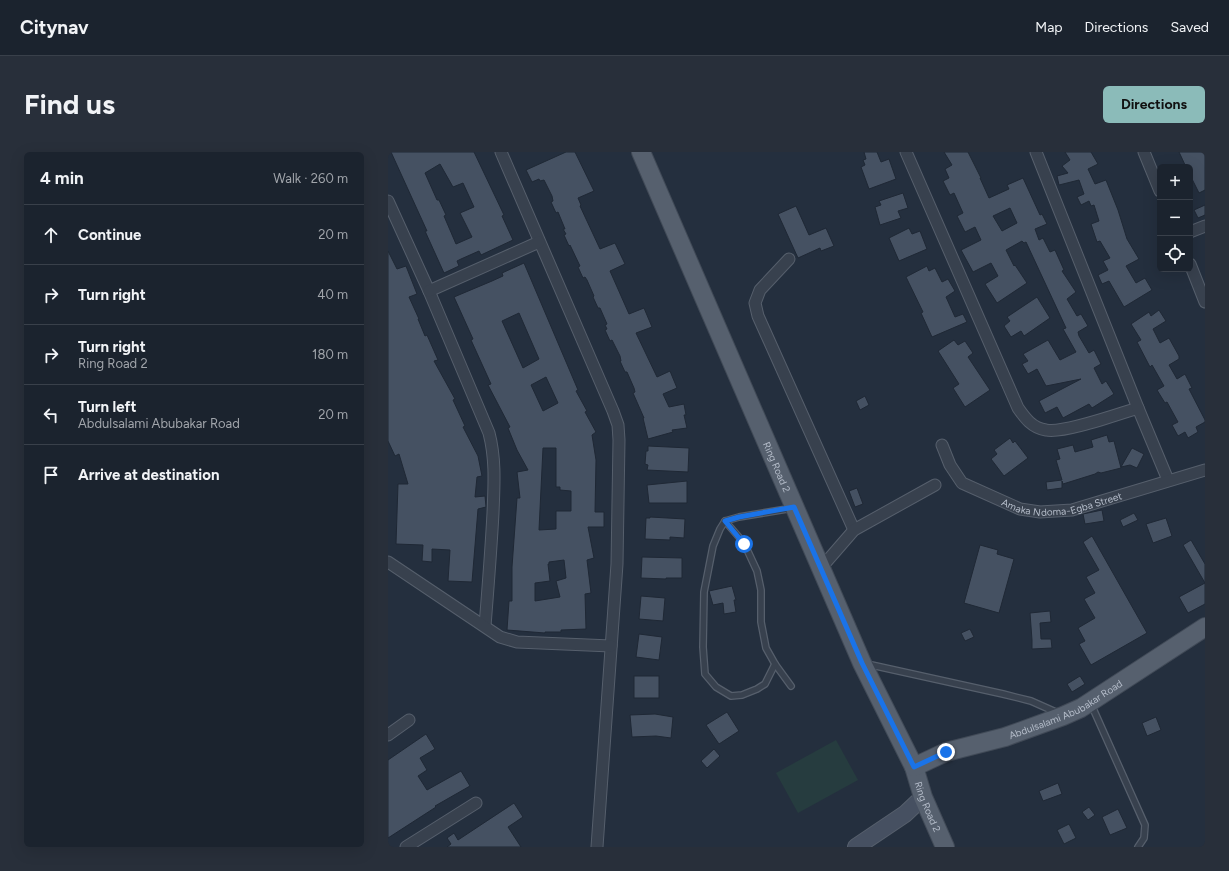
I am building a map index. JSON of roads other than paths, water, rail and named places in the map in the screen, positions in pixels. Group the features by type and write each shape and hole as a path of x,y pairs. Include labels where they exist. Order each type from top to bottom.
{"main road":[{"name":"Ring Road 2","path":"641,152 862,663 914,767 922,797 945,847"},
{"name":"Abdulsalami Abubakar Road","path":"914,767 946,752 1005,737 1081,708 1205,628"}],"street":[{"path":"501,152 618,425 617,564 598,847"},
{"path":"906,152 1018,408 1026,420 1033,425 1046,430 1064,429 1138,408"},
{"path":"1036,152 1168,480"},
{"path":"1144,152 1157,184"},
{"path":"388,201 429,291 489,433 493,448 495,467 492,538 485,626"},
{"path":"1193,231 1205,226"},
{"path":"429,291 539,242"},
{"path":"789,259 760,290 755,302 758,316 854,530"},
{"path":"1193,272 1205,302"},
{"name":"Amaka Ndoma-Egba Street","path":"942,445 950,465 962,483 1020,509 1040,512 1072,510 1205,470"},
{"path":"821,568 854,530 935,485"},
{"path":"388,562 500,637 517,642 611,646"},
{"path":"388,735 410,720"},
{"path":"856,847 906,814 922,797"},
{"path":"406,847 476,803"}],"lane":[{"path":"775,664 765,684 742,695 731,696 716,687 705,674 703,647 704,592 713,546 725,521 794,507"},
{"path":"725,521 744,544 757,571 761,590 762,622 766,648 775,664 791,686"},
{"path":"862,663 1032,701 1063,716"},
{"path":"1090,702 1145,825 1144,838 1138,847"}]}
